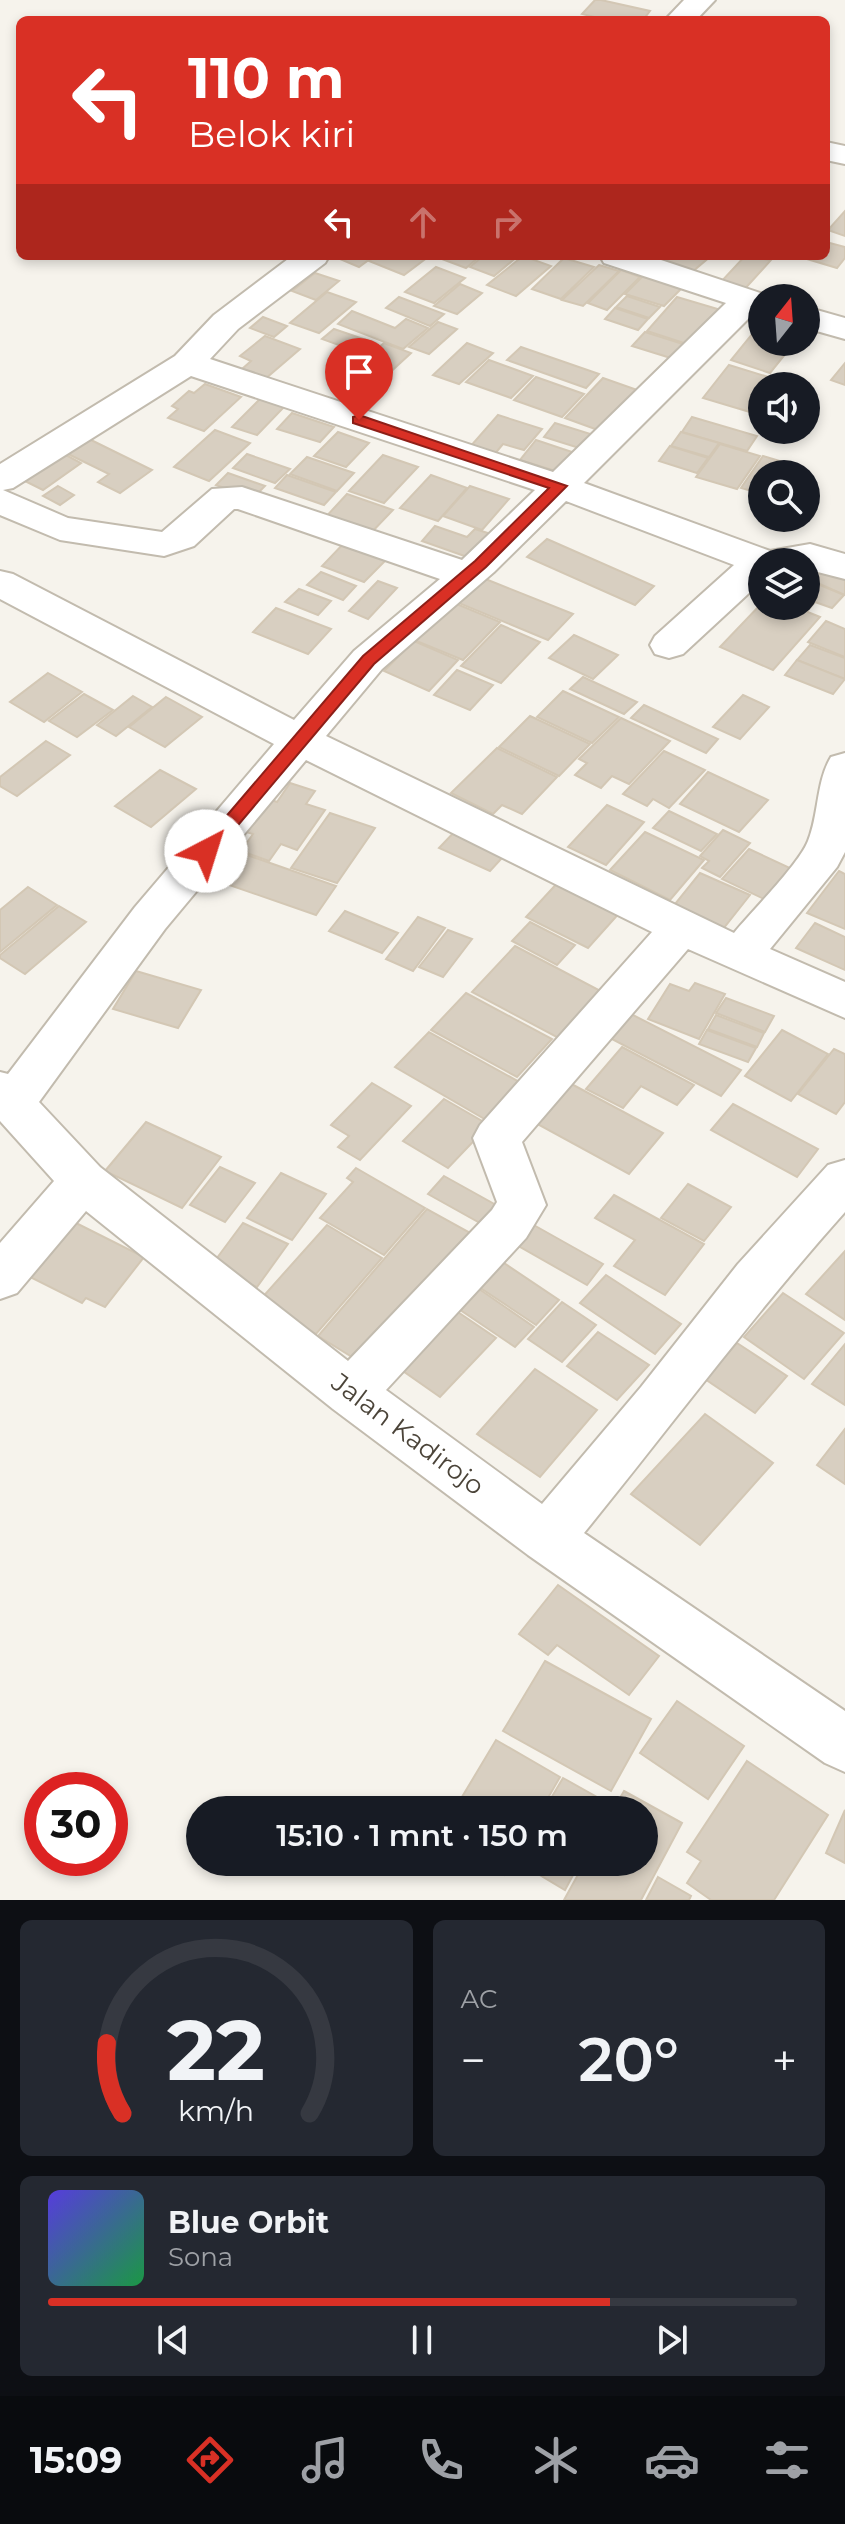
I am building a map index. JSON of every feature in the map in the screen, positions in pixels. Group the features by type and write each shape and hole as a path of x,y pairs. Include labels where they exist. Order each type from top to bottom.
{"street":[{"path":"683,16 701,0"},
{"path":"0,480 187,363 226,322 308,260"},
{"path":"628,260 748,300"},
{"path":"6,1097 150,918 368,660 467,575 748,309"},
{"path":"820,321 845,329"},
{"path":"187,363 559,486 748,555"},
{"path":"0,501 60,528 164,544 181,538 225,497 242,498 467,575"},
{"path":"820,559 845,567"},
{"path":"669,645 748,577"},
{"path":"0,583 299,740 419,796 681,928 845,1001"},
{"path":"742,953 822,856 840,810 845,767"},
{"path":"351,1393 509,1224 522,1205 516,1182 500,1156 497,1138 681,928"},
{"name":"Jalan Kadirojo","path":"6,1097 83,1181 351,1393 547,1538 845,1744"},
{"path":"547,1538 659,1403 755,1279 845,1179"},
{"path":"0,1278 83,1181"}],"building":[{"path":"595,0 650,11 646,16 582,14"},
{"path":"845,211 845,236 830,231"},
{"path":"830,243 845,247 845,258 837,268 810,260 830,260"},
{"path":"342,260 369,260 359,267"},
{"path":"370,260 424,260 404,275"},
{"path":"445,260 475,260 466,268"},
{"path":"478,260 513,260 494,276 470,267"},
{"path":"518,260 534,260 551,266 516,296 487,285"},
{"path":"562,260 594,267 561,299 532,289"},
{"path":"660,260 706,260 692,272"},
{"path":"741,260 771,260 748,284 741,293 718,285"},
{"path":"599,265 619,271 583,306 562,300"},
{"path":"436,267 465,278 434,303 405,292"},
{"path":"621,270 640,277 607,310 588,303"},
{"path":"315,273 339,281 316,300 292,291"},
{"path":"646,273 684,286 664,306 625,294"},
{"path":"460,284 482,293 457,314 434,306"},
{"path":"327,292 356,302 319,333 290,323"},
{"path":"627,296 660,307 649,318 616,307"},
{"path":"399,297 444,314 430,326 386,308"},
{"path":"677,297 721,310 690,345 647,331"},
{"path":"615,308 648,319 638,330 605,319"},
{"path":"352,311 395,328 406,319 428,328 403,349 338,324"},
{"path":"263,317 287,326 274,337 250,328"},
{"path":"438,322 457,329 429,354 409,347"},
{"path":"334,329 375,343 364,354 322,339"},
{"path":"645,332 686,345 674,359 632,346"},
{"path":"265,336 300,349 265,379 241,370 251,361 240,356"},
{"path":"748,339 748,356 784,356 771,372 731,360"},
{"path":"384,343 411,353 386,376 358,366"},
{"path":"467,343 493,353 459,384 433,375"},
{"path":"521,347 599,374 586,388 507,360"},
{"path":"489,360 533,376 511,398 466,382"},
{"path":"845,363 845,385 831,380"},
{"path":"729,365 752,372 748,372 748,411 703,398"},
{"path":"536,377 584,394 562,417 514,400"},
{"path":"603,378 637,390 598,430 565,418"},
{"path":"205,384 241,397 204,431 168,418 178,409 172,406 189,391 194,393"},
{"path":"261,398 285,406 257,435 232,427"},
{"path":"292,413 334,427 320,442 277,429"},
{"path":"498,415 542,429 524,450 503,444 493,456 469,448"},
{"path":"692,417 748,433 748,444 752,444 747,451 682,432"},
{"path":"555,423 600,437 589,451 544,437"},
{"path":"215,430 250,443 209,481 174,467"},
{"path":"338,432 369,443 346,467 314,456"},
{"path":"681,432 719,443 709,457 671,446"},
{"path":"87,438 152,470 120,493 98,482 109,474 66,453"},
{"path":"536,440 578,454 562,473 520,460"},
{"path":"720,444 760,456 757,460 748,460 748,473 737,489 696,477"},
{"path":"670,446 708,458 697,473 659,461"},
{"path":"64,454 81,463 43,490 25,481"},
{"path":"247,454 290,469 275,483 233,468"},
{"path":"383,455 418,467 384,503 349,491"},
{"path":"307,457 354,473 337,491 290,474"},
{"path":"228,473 265,486 253,498 216,485"},
{"path":"287,475 336,492 324,505 275,488"},
{"path":"431,475 467,488 438,521 400,508"},
{"path":"748,478 748,490 741,488"},
{"path":"58,486 74,495 60,505 43,496"},
{"path":"470,486 509,499 482,530 443,516"},
{"path":"347,494 393,510 367,537 322,521"},
{"path":"435,526 467,537 475,529 494,535 473,559 422,541"},
{"path":"348,539 391,555 364,582 322,566"},
{"path":"547,539 654,586 635,605 527,557"},
{"path":"820,562 845,571 845,595 820,584"},
{"path":"321,572 356,586 343,600 307,585"},
{"path":"478,576 573,614 548,640 454,601"},
{"path":"378,581 397,588 368,619 349,611"},
{"path":"820,585 844,595 832,608 820,604"},
{"path":"299,589 331,601 318,615 285,602"},
{"path":"452,602 500,622 463,660 414,640"},
{"path":"276,608 331,629 308,654 253,632"},
{"path":"748,618 817,620 773,670 720,647"},
{"path":"826,621 845,629 845,657 808,642"},
{"path":"501,625 540,642 501,683 461,666"},
{"path":"574,635 618,655 593,679 549,658"},
{"path":"414,641 458,660 429,691 384,671"},
{"path":"810,645 845,658 845,679 797,660"},
{"path":"797,660 845,679 833,694 785,675"},
{"path":"457,670 493,685 470,710 434,695"},
{"path":"48,673 82,692 44,722 10,702"},
{"path":"583,677 637,702 624,714 570,689"},
{"path":"563,691 619,717 592,743 537,717"},
{"path":"84,694 113,710 77,737 49,721"},
{"path":"743,695 769,707 740,739 713,727"},
{"path":"133,696 152,707 116,736 97,725"},
{"path":"166,697 202,717 165,747 129,727"},
{"path":"644,705 718,739 706,753 631,718"},
{"path":"530,716 590,744 559,776 499,747"},
{"path":"621,718 670,741 629,784 612,776 601,788 575,775 587,763 579,759"},
{"path":"46,741 70,755 17,796 0,786 0,777"},
{"path":"497,748 557,777 522,814 502,805 493,814 451,793"},
{"path":"664,751 705,770 669,808 653,799 647,806 623,794"},
{"path":"160,770 196,789 151,827 115,806"},
{"path":"708,772 768,800 739,832 680,804"},
{"path":"290,783 315,791 306,804 325,810 297,850 281,844 269,861 241,851 253,834 236,829 261,796 277,802"},
{"path":"607,805 644,822 606,865 568,847"},
{"path":"669,811 717,834 701,851 653,828"},
{"path":"330,813 375,828 337,883 291,868"},
{"path":"461,825 512,847 490,871 439,848"},
{"path":"723,830 750,843 720,877 702,868 709,861 700,856"},
{"path":"645,832 704,860 670,900 610,870"},
{"path":"230,849 336,886 316,915 209,878"},
{"path":"749,849 790,868 764,899 722,879"},
{"path":"839,871 845,874 845,929 807,913"},
{"path":"700,873 750,895 723,929 671,909"},
{"path":"561,879 622,910 588,948 526,917"},
{"path":"28,887 57,905 0,952 0,910"},
{"path":"59,906 86,922 25,974 0,958 0,955"},
{"path":"345,911 398,933 382,953 329,931"},
{"path":"418,917 445,928 413,971 386,959"},
{"path":"530,922 575,945 557,965 512,941"},
{"path":"815,923 845,937 845,970 796,948"},
{"path":"448,930 472,939 443,977 419,967"},
{"path":"515,946 612,997 570,1044 472,992"},
{"path":"136,971 201,990 178,1028 113,1009"},
{"path":"695,983 725,994 699,1039 648,1019 670,984 689,991"},
{"path":"466,993 552,1039 517,1077 431,1030"},
{"path":"726,998 774,1016 765,1032 716,1013"},
{"path":"627,1012 741,1070 721,1096 606,1036"},
{"path":"716,1015 764,1033 757,1047 708,1029"},
{"path":"707,1030 756,1048 748,1062 699,1044"},
{"path":"782,1030 828,1054 791,1101 745,1076"},
{"path":"429,1032 523,1084 488,1121 395,1067"},
{"path":"622,1047 694,1085 677,1105 641,1086 623,1108 586,1089"},
{"path":"834,1049 845,1054 845,1102 836,1114 798,1094"},
{"path":"564,1080 663,1133 629,1174 530,1120"},
{"path":"372,1083 411,1106 360,1160 338,1147 349,1136 331,1125"},
{"path":"444,1099 489,1125 448,1168 403,1141"},
{"path":"733,1104 818,1149 797,1177 711,1130"},
{"path":"146,1122 221,1157 182,1208 105,1171"},
{"path":"220,1167 255,1183 225,1222 190,1205"},
{"path":"356,1168 425,1208 384,1255 320,1218 353,1182 347,1178"},
{"path":"281,1173 326,1194 292,1240 247,1218"},
{"path":"444,1176 496,1205 480,1223 428,1194"},
{"path":"688,1184 731,1207 704,1241 661,1218"},
{"path":"614,1195 704,1244 665,1295 614,1266 635,1240 595,1218"},
{"path":"427,1209 474,1235 365,1365 318,1336"},
{"path":"68,1219 144,1257 105,1307 86,1298 82,1303 24,1274"},
{"path":"523,1219 603,1264 587,1285 506,1239"},
{"path":"243,1223 288,1244 257,1287 211,1266"},
{"path":"327,1225 382,1258 316,1334 260,1300"},
{"path":"845,1251 845,1320 806,1294"},
{"path":"495,1257 559,1300 536,1325 470,1281"},
{"path":"606,1275 681,1324 655,1354 580,1303"},
{"path":"469,1282 534,1327 515,1347 450,1303"},
{"path":"783,1293 844,1333 804,1379 744,1337"},
{"path":"562,1302 596,1325 562,1362 528,1339"},
{"path":"449,1306 496,1338 440,1397 393,1364"},
{"path":"598,1332 649,1365 617,1400 567,1366"},
{"path":"737,1343 787,1376 755,1413 705,1379"},
{"path":"845,1344 845,1405 812,1384"},
{"path":"535,1369 597,1410 540,1477 477,1434"},
{"path":"705,1414 773,1463 700,1545 631,1494"},
{"path":"845,1429 845,1484 817,1465"},
{"path":"558,1585 659,1656 629,1695 557,1645 548,1655 519,1634"},
{"path":"545,1661 651,1719 611,1791 503,1731"},
{"path":"677,1701 744,1746 708,1799 640,1753"},
{"path":"496,1740 560,1777 549,1796 463,1796"},
{"path":"747,1761 828,1815 774,1900 711,1900 687,1883 701,1861 687,1852"},
{"path":"563,1778 595,1796 552,1796"},
{"path":"658,1810 682,1823 658,1868"},
{"path":"845,1810 845,1863 826,1853"},
{"path":"542,1876 572,1876 565,1890"},
{"path":"577,1876 654,1876 641,1900 564,1900"},
{"path":"658,1877 691,1896 689,1900 646,1900"}],"route":[{"path":"206,851 368,660 481,564 559,486 359,420"}]}
